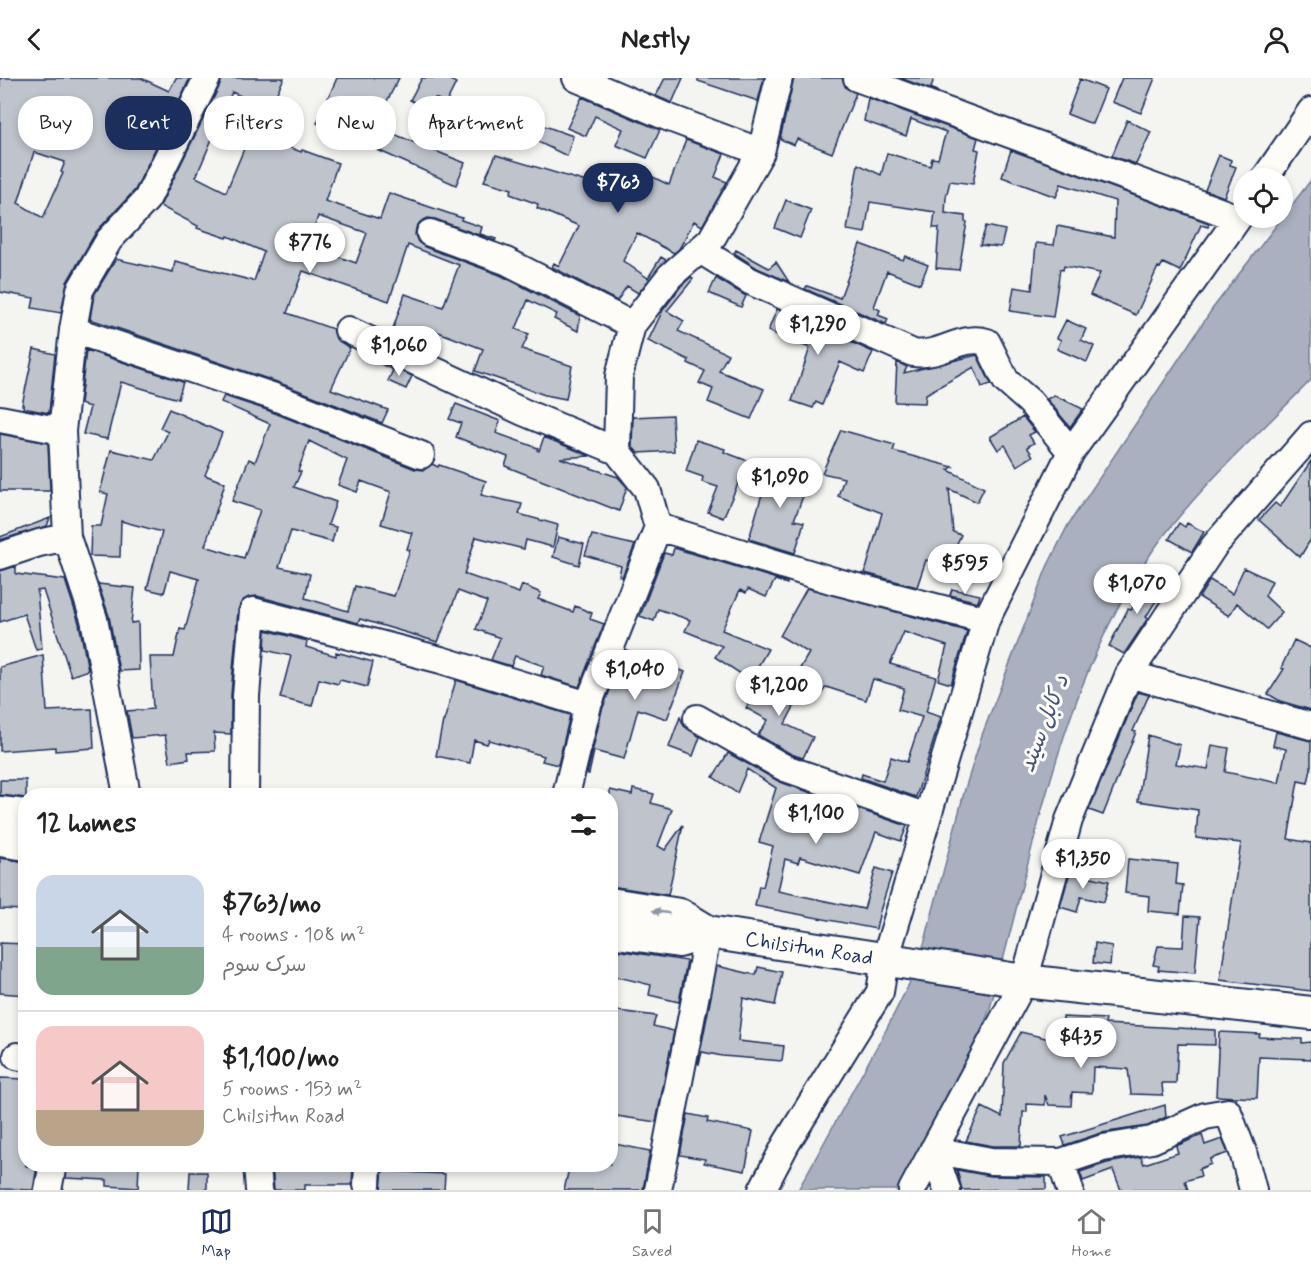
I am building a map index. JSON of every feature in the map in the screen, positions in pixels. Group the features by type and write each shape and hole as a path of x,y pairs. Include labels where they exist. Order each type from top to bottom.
{"main road":[{"path":"0,813 18,815"},
{"path":"0,840 18,843"},
{"name":"Chilsitun Road","path":"618,905 680,915 708,932 897,962 1016,979 1311,1013"},
{"name":"Chilsitun Road","path":"618,932 679,941 708,932"}],"street":[{"path":"126,788 94,619 67,537 62,431 73,330 80,290 108,240 147,199 207,78"},
{"path":"576,78 667,117 761,152"},
{"path":"617,451 619,376 632,325 670,276 711,240 761,152 779,78"},
{"path":"857,78 1233,211"},
{"path":"1272,168 1311,111"},
{"path":"762,1190 786,1144 897,962 927,817 986,620 1071,453 1233,225"},
{"path":"430,233 506,261 632,325"},
{"path":"700,250 750,280 913,353 925,355 934,353 975,338 987,342 1006,381 1030,402 1071,453"},
{"path":"73,330 272,396 421,455"},
{"path":"348,330 524,412 617,451 647,489 658,527 588,705 568,788"},
{"path":"0,419 62,431"},
{"path":"912,1190 1016,979 1069,820 1129,674 1214,546 1311,435"},
{"path":"658,527 712,546 834,581 986,620"},
{"path":"0,556 39,543 67,537"},
{"path":"245,788 246,696 253,611 441,660 588,705"},
{"path":"1129,674 1311,726"},
{"path":"697,718 785,768 927,817"},
{"path":"658,1190 708,932"},
{"path":"933,1150 991,1161 1061,1162 1104,1148 1152,1140 1205,1116 1228,1112 1244,1152 1253,1190"},
{"path":"933,1150 946,1190"},
{"path":"1061,1162 1070,1190"},
{"path":"48,1190 51,1172"},
{"path":"258,1172 259,1190"}],"water":[{"name":"د کابل سيند","path":"1311,180 1311,380 1171,526 1122,600 1095,654 1053,771 990,1008 981,1032 935,1124 896,1190 798,1190 910,982 925,941 965,789 982,735 1047,567 1068,525 1213,308 1274,228 1293,228 1293,204"}],"building":[{"path":"0,78 141,78 169,91 176,78 190,78 181,96 105,96 105,150 155,150 135,190 96,232 67,282 61,313 32,308 34,298 0,292","holes":["34,152 65,162 61,172 63,173 43,218 18,203"]},
{"path":"222,78 284,78 275,96 241,96 232,92 230,96 215,96"},
{"path":"337,78 399,78 390,96 329,96"},
{"path":"422,78 446,78 456,83 450,96 412,96"},
{"path":"665,78 683,78 672,103 656,96"},
{"path":"698,78 764,78 758,101 698,81"},
{"path":"794,78 842,78 846,88 856,93 832,153 797,139 794,145 780,139"},
{"path":"900,78 934,78 931,88 938,92"},
{"path":"1122,78 1155,78 1141,113 1112,102"},
{"path":"1080,79 1106,89 1092,124 1067,114"},
{"path":"582,97 660,130 647,158 616,145 623,129 595,116 586,136 567,128"},
{"path":"868,98 978,138 975,149 979,150 973,184 950,181 946,197 945,213 965,216 965,222 967,222 959,270 936,268 939,228 933,228 935,212 870,202 865,233 847,230 858,164 881,175 887,153 930,166 932,158 938,159 946,132 911,119 906,136 864,121"},
{"path":"204,117 204,150 207,150 196,177 226,192 244,150 296,150 301,152 302,150 338,163 325,201 380,219 389,193 482,227 480,234 496,239 495,241 428,218 420,222 415,235 418,242 425,247 500,275 580,316 578,331 554,319 557,314 528,300 516,329 529,334 522,349 572,366 566,399 545,395 475,371 483,349 433,330 429,341 409,334 406,341 391,334 405,294 443,307 459,265 408,245 389,301 303,271 287,313 333,329 336,339 350,348 331,389 388,410 382,423 277,382 90,319 94,295 116,259 173,272 175,261 254,281 264,252 228,236 227,238 197,228 198,226 160,206 188,150 192,150 192,141","holes":["318,216 367,233 356,263 309,246"]},
{"path":"1127,120 1151,132 1136,164 1112,156"},
{"path":"545,126 573,136 567,156 545,145"},
{"path":"396,135 408,140 408,150 433,150 465,163 456,185 378,150 396,150"},
{"path":"686,140 724,154 715,177 727,182 702,226 694,221 679,249 674,253 637,233 623,261 648,278 661,257 666,260 638,293 627,286 617,301 552,267 554,263 559,266 579,226 537,208 538,204 510,194 512,189 484,181 496,155 593,184 594,180 600,183 602,180 636,198 647,174 669,185"},
{"path":"1011,150 1209,223 1208,227 1201,225 1180,271 1163,263 1160,268 1158,267 1136,315 1090,295 1100,273 1064,266 1063,270 1060,269 1053,317 1010,311 1014,287 1032,290 1036,243 1054,245 1057,226 1114,237 1115,201 1061,184 1056,197 1002,177"},
{"path":"1219,155 1231,160 1230,165 1236,167 1233,168 1233,174 1224,197 1205,190"},
{"path":"786,200 811,210 800,238 775,228"},
{"path":"986,226 1005,230 1001,247 980,245"},
{"path":"860,244 903,260 905,256 928,265 920,284 887,271 874,307 880,310 878,315 888,319 886,324 805,289 807,286 840,298"},
{"path":"736,250 769,268 776,262 789,282 757,268 734,253"},
{"path":"691,277 693,279 667,311 684,321 678,331 728,354 719,371 764,389 751,419 708,402 713,389 699,383 705,371 688,363 689,360 648,341 663,310 681,286"},
{"path":"716,278 746,296 741,307 709,293"},
{"path":"777,309 873,352 864,373 840,362 822,405 816,402 813,408 792,401 810,348 768,331"},
{"path":"1066,320 1086,329 1081,340 1094,346 1087,362 1057,349 1061,340 1057,338"},
{"path":"34,349 55,354 49,413 23,408 24,405 22,405"},
{"path":"86,350 183,382 178,399 121,382 107,439 83,434 90,407 80,404"},
{"path":"977,355 991,384 982,387 974,367 926,394 925,403 895,402 897,362 907,367 904,373"},
{"path":"381,362 412,376 406,389 388,381 393,370"},
{"path":"1054,395 1083,409 1070,427 1047,399"},
{"path":"224,396 267,410 415,469 424,470 432,464 438,467 439,465 486,481 481,495 522,504 519,514 558,525 553,547 526,540 524,549 476,537 464,574 519,593 522,585 541,593 538,599 573,612 575,606 592,613 590,619 604,624 579,687 541,675 544,666 515,656 511,666 491,660 500,638 476,629 487,602 458,591 438,642 360,619 358,623 257,596 242,601 238,610 231,695 231,734 214,733 215,751 188,752 189,759 170,762 165,735 132,738 127,711 153,709 150,657 174,657 180,629 185,630 199,579 170,571 164,593 147,589 162,532 121,521 120,557 90,556 91,526 101,526 108,494 100,492 111,450 154,460 168,432 160,428 169,409 222,433 205,475 225,483 205,546 244,558 260,510 232,501 249,459 255,462 270,424 221,402","holes":["309,441 347,460 338,485 357,492 361,481 391,492 381,524 412,533 407,549 410,550 394,596 355,586 348,611 305,598 310,574 279,567 291,531 332,542 336,527 328,525 336,502 294,487 301,472 298,471"]},
{"path":"456,404 500,421 496,433 538,448 539,451 544,437 590,456 560,458 618,477 627,487 619,511 505,466 508,457 456,437 461,423 449,419"},
{"path":"672,415 674,451 638,453 632,446 633,417"},
{"path":"1023,417 1035,432 1029,435 1034,443 1027,447 1033,456 1017,466 1005,445 998,450 990,437"},
{"path":"841,430 895,445 893,451 953,467 948,470 984,488 977,502 949,489 953,532 961,535 946,567 926,560 917,587 865,573 882,513 838,496 844,478 822,473"},
{"path":"0,434 48,443 50,491 0,491"},
{"path":"696,440 725,449 724,452 748,461 723,518 708,512 718,487 702,482 703,477 686,471"},
{"path":"1311,461 1311,539 1300,557 1259,520 1275,503 1280,507"},
{"path":"771,463 811,475 794,520 804,522 795,553 749,539"},
{"path":"50,518 47,526 0,540 0,537"},
{"path":"1179,523 1185,527 1187,523 1204,532 1192,552 1169,539"},
{"path":"592,535 635,545 622,577 619,576 621,566 585,555"},
{"path":"558,537 584,544 579,565 553,557"},
{"path":"674,548 787,582 787,584 775,580 766,597 748,589 746,593 740,590 722,630 768,649 750,680 715,657 722,646 685,631 690,620 658,609 654,621 640,616 664,553 672,555"},
{"path":"16,566 16,574 65,580 79,623 88,670 71,676 43,590 37,591 42,649 36,650 24,614 0,622 0,571"},
{"path":"1244,568 1272,581 1265,596 1282,612 1267,629 1237,603 1229,616 1199,597 1210,580 1232,594"},
{"path":"1151,575 1166,584 1146,617 1148,618 1124,654 1109,646 1128,609 1131,610"},
{"path":"98,584 135,588 131,623 138,622 139,670 119,671 109,616"},
{"path":"807,588 967,631 951,684 938,680 947,646 904,632 890,664 936,677 926,712 941,717 916,797 861,778 862,774 883,781 891,757 907,762 922,717 898,710 904,688 873,679 866,700 826,687 822,693 795,677 809,653 780,636"},
{"path":"952,589 980,595 978,602 950,595"},
{"path":"266,630 307,641 306,647 336,656 336,652 373,662 367,687 340,680 338,684 319,679 312,706 280,698 291,656 265,650"},
{"path":"1294,640 1311,648 1311,710 1280,701 1268,694 1284,669 1281,668"},
{"path":"626,650 685,672 667,719 638,709 624,759 594,751 589,774 587,774 602,710"},
{"path":"43,655 47,711 92,709 94,748 55,751 55,747 0,751 0,667"},
{"path":"763,675 800,695 785,724 813,737 803,758 791,754 758,735 768,720 746,708"},
{"path":"456,680 570,715 558,765 542,761 544,756 489,740 487,744 474,740 470,763 436,756 443,721"},
{"path":"1138,692 1149,695 1133,731 1136,732 1103,815 1089,810"},
{"path":"680,717 684,726 700,737 693,756 669,747"},
{"path":"1276,732 1311,741 1311,769 1308,783 1298,781 1288,839 1311,843 1311,991 1220,980 1241,843 1196,838 1198,810 1138,801 1148,735 1180,745 1176,764 1208,769 1212,745 1229,748 1225,772 1279,783 1286,749 1273,746"},
{"path":"728,753 780,782 907,826 901,841 876,832 860,875 800,857 798,863 785,859 778,891 864,909 876,868 892,873 876,929 755,906 759,886 763,887 773,846 759,842 776,788 747,769 737,793 713,777"},
{"path":"0,780 26,780 26,788 18,788 18,797 0,795"},
{"path":"633,789 654,794 651,803 672,809 658,846 665,850 683,825 668,895 618,887 618,792 632,795"},
{"path":"0,858 18,861 18,910 0,909"},
{"path":"1128,859 1178,864 1176,884 1183,885 1180,914 1148,911 1149,896 1125,893"},
{"path":"1071,868 1088,874 1087,876 1109,881 1104,902 1081,897 1077,912 1060,907"},
{"path":"1185,916 1200,917 1195,973 1158,970 1159,966 1153,965 1158,946 1183,947"},
{"path":"0,943 18,944 18,994 0,993"},
{"path":"1095,943 1112,946 1110,965 1093,963"},
{"path":"618,950 687,961 679,1002 649,995 651,985 618,977"},
{"path":"717,966 756,975 758,967 782,972 775,1005 743,998 738,1041 784,1046 782,1061 702,1052 698,1063"},
{"path":"618,1011 656,1016 653,1026 674,1031 656,1122 618,1116"},
{"path":"1063,1017 1106,1019 1105,1024 1215,1030 1215,1045 1178,1044 1176,1083 1162,1083 1163,1095 1131,1094 1128,1069 1093,1067 1092,1093 1072,1092 1071,1106 1049,1105 1045,1095 1045,1105 1027,1104 1027,1112 1023,1112 1021,1146 993,1146 966,1141 982,1107 1002,1117 1004,1063 1021,1032 1062,1042"},
{"path":"1219,1032 1302,1039 1302,1043 1311,1042 1311,1059 1259,1057 1257,1098 1216,1096"},
{"path":"0,1078 18,1079 18,1172 36,1172 33,1190 0,1189"},
{"path":"1165,1105 1166,1117 1148,1126 1101,1133 1065,1145 1062,1137"},
{"path":"688,1114 708,1118 707,1122 753,1131 745,1171 704,1163 705,1159 680,1155"},
{"path":"1202,1135 1205,1145 1222,1139 1228,1153 1210,1159 1211,1164 1199,1169 1201,1176 1185,1181 1188,1190 1121,1190 1113,1170 1083,1181 1080,1172 1107,1163 1141,1157 1144,1164 1178,1153 1176,1146"},
{"path":"618,1145 650,1151 643,1190 564,1190 568,1172 618,1172"},
{"path":"957,1170 991,1176 1046,1177 1046,1189 962,1190"},
{"path":"67,1172 139,1172 138,1188 107,1186 107,1180 66,1178"},
{"path":"190,1172 207,1172 207,1190 189,1190"},
{"path":"273,1172 353,1172 352,1185 305,1185 305,1190 274,1190"},
{"path":"383,1172 445,1174 444,1190 381,1190"}]}
